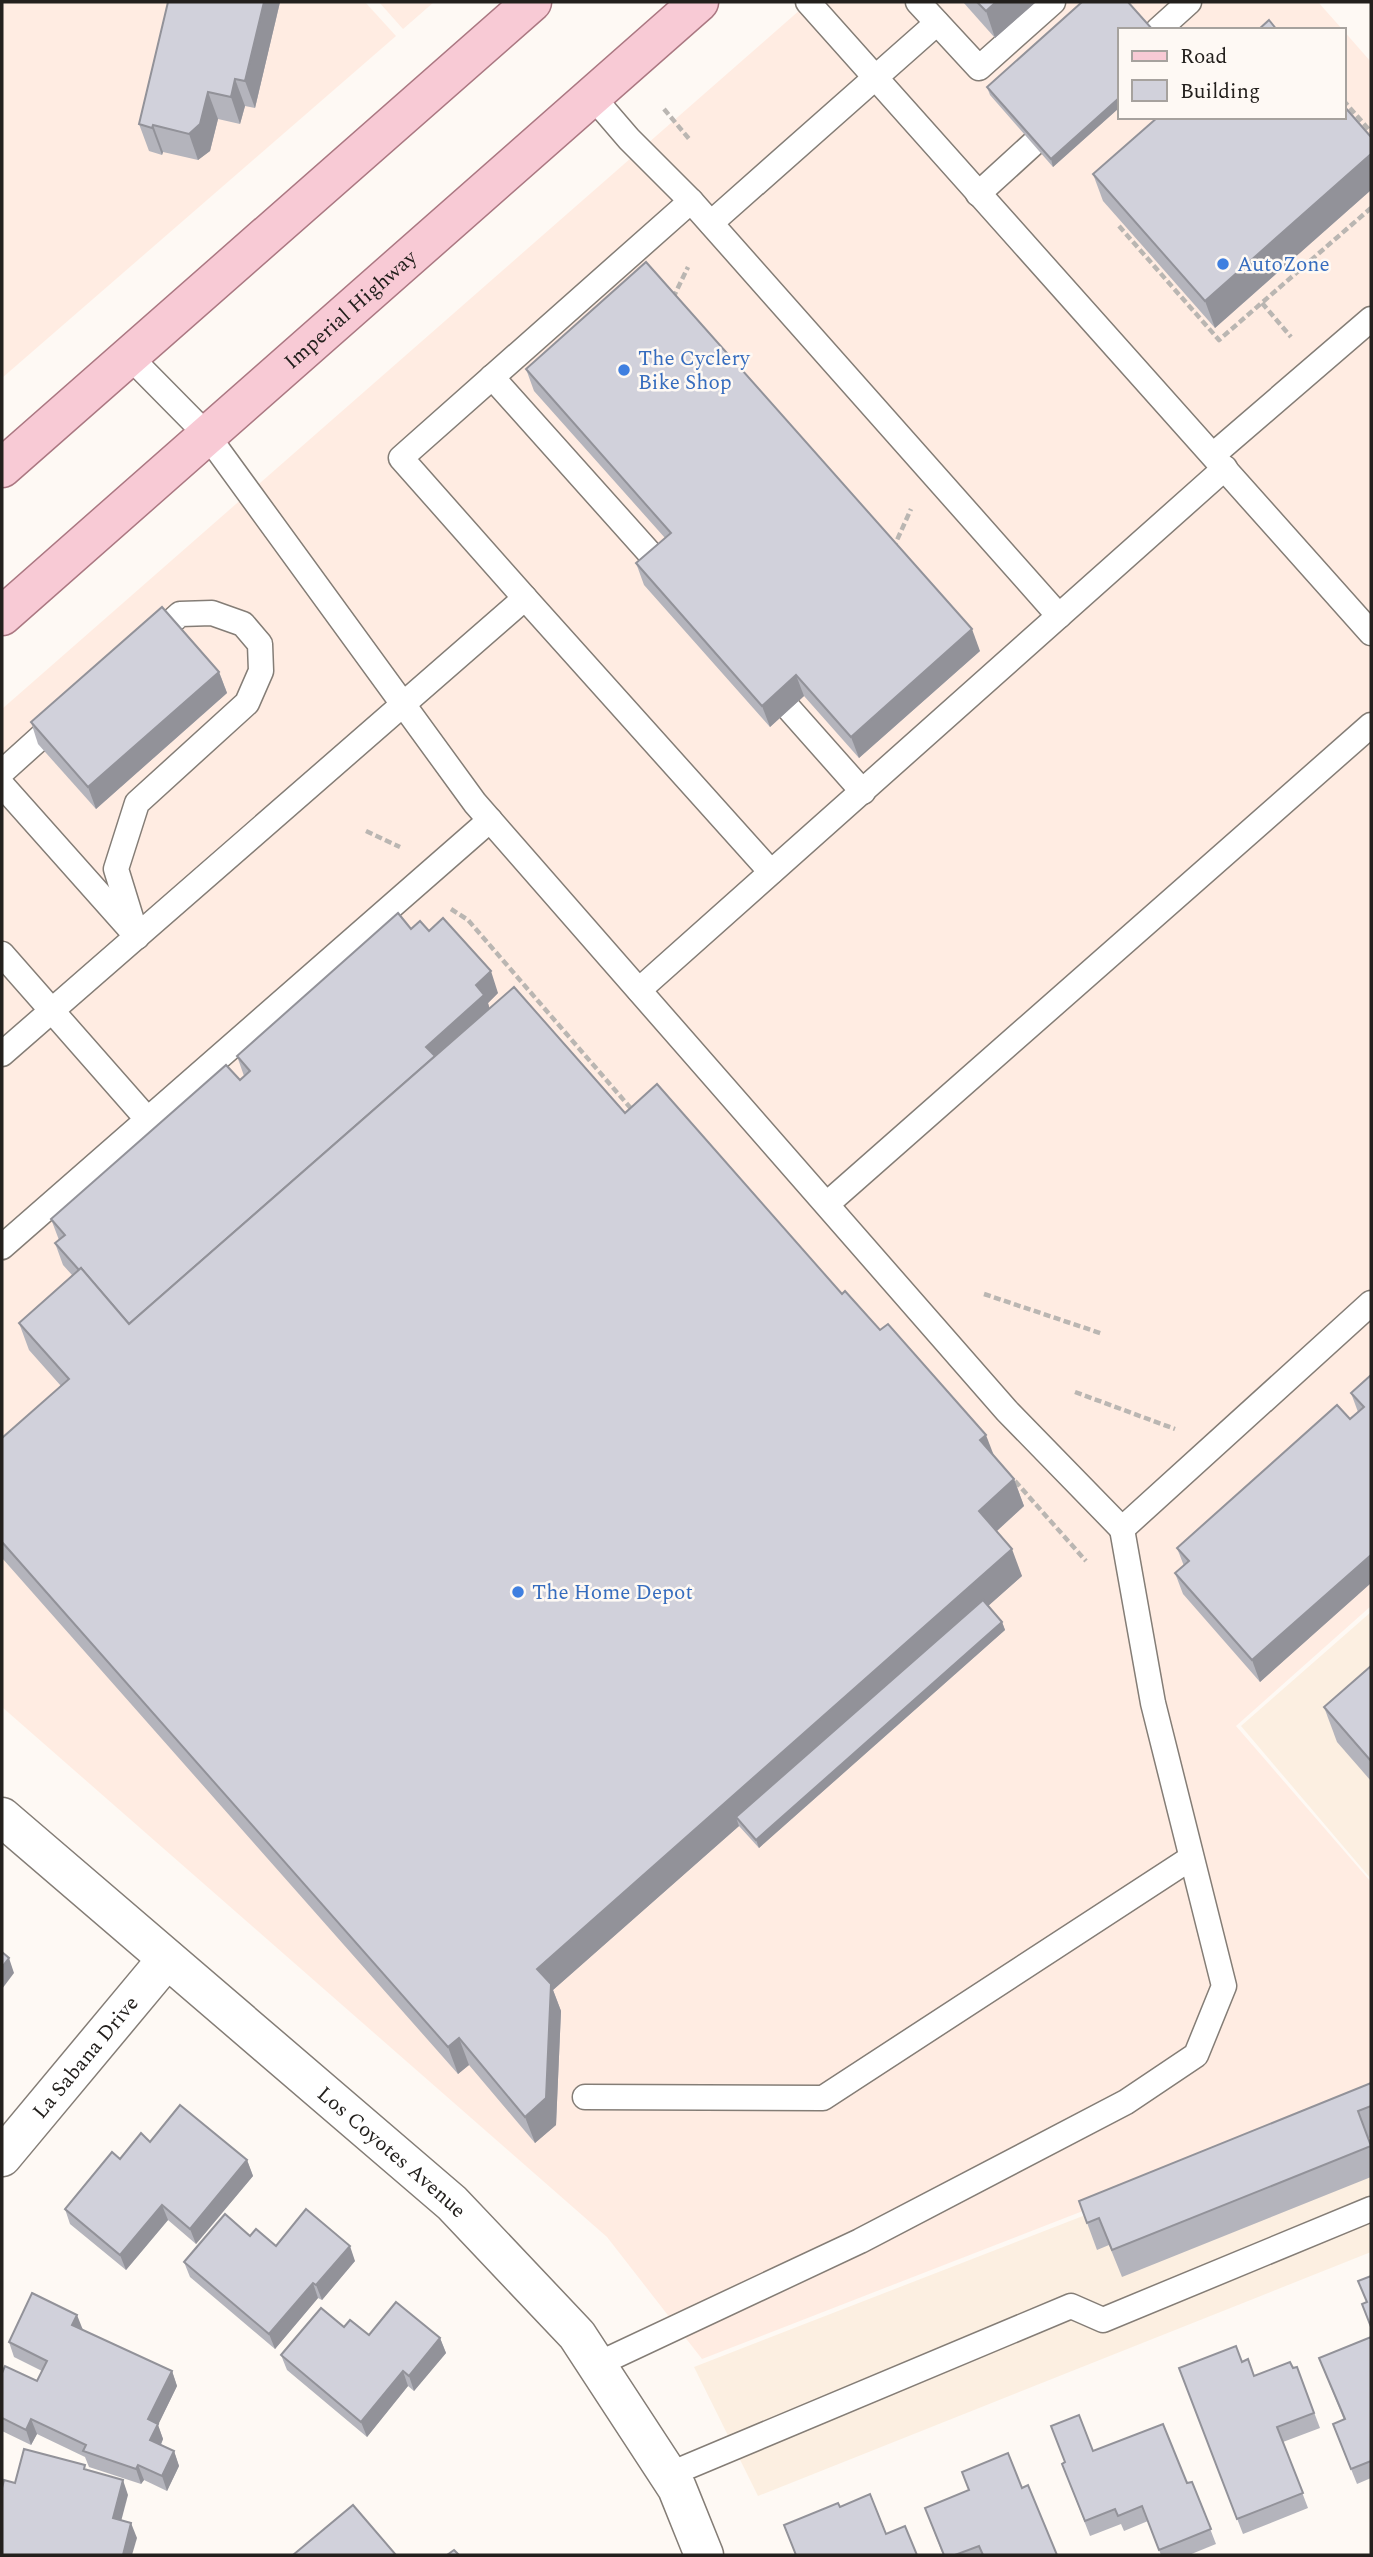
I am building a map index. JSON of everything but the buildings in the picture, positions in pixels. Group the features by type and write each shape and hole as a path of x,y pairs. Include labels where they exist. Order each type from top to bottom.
{"main road":[{"path":"2,468 532,2"},
{"name":"Imperial Highway","path":"2,616 699,2"}],"street":[{"name":"Los Coyotes Avenue","path":"2,1817 452,2203 576,2335 677,2488 704,2555"},
{"name":"La Sabana Drive","path":"2,2157 167,1959"}],"lane":[{"path":"808,2 1371,633"},
{"path":"918,2 979,68 1053,2"},
{"path":"1160,28 1189,2"},
{"path":"711,223 937,23"},
{"path":"592,96 711,223 1059,616"},
{"path":"978,194 1079,102"},
{"path":"691,201 401,458 771,872"},
{"path":"639,990 1059,616 1371,319"},
{"path":"129,356 207,435 490,820 1007,1411 1122,1529 1153,1703 1224,1986 1196,2055 1126,2102 860,2241 596,2365"},
{"path":"492,377 687,594"},
{"path":"2,1054 525,598"},
{"path":"130,658 180,614 212,613 243,624 260,644 261,671 247,703 137,803 116,869 137,937"},
{"path":"751,667 863,792"},
{"path":"2,772 81,702"},
{"path":"827,1205 1371,725"},
{"path":"2,785 137,937"},
{"path":"2,1247 490,820"},
{"path":"2,954 148,1120"},
{"path":"1122,1529 1371,1303"},
{"path":"585,2096 823,2098 1191,1858"},
{"path":"668,2475 1071,2306 1103,2320 1371,2209"}],"path":[{"path":"1345,102 1371,132"},
{"path":"664,108 691,140"},
{"path":"1119,226 1219,340 1371,208"},
{"path":"673,299 688,267"},
{"path":"884,539 893,550"},
{"path":"366,831 407,850"},
{"path":"451,909 468,920 641,1121"},
{"path":"984,1294 1103,1334"},
{"path":"1076,1392 1216,1444"},
{"path":"1012,1478 1090,1566"}],"shaded area":[{"path":"2,2 365,2 396,36 2,378"},
{"path":"379,2 434,2 403,29"},
{"path":"809,2 1318,2 1341,28 1118,28 1118,119 1345,119 1345,32 1371,62 1371,1606 1236,1726 1371,1882 1371,2099 702,2359 607,2237 2,1707 2,709"},
{"path":"1371,1612 1371,1879 1241,1726"},
{"path":"1371,2104 1371,2252 758,2496 694,2367"}],"place":[{"name":"AutoZone","path":"1223,264"},
{"name":"The Cyclery Bike Shop","path":"624,370"},
{"name":"The Home Depot","path":"518,1592"}]}
